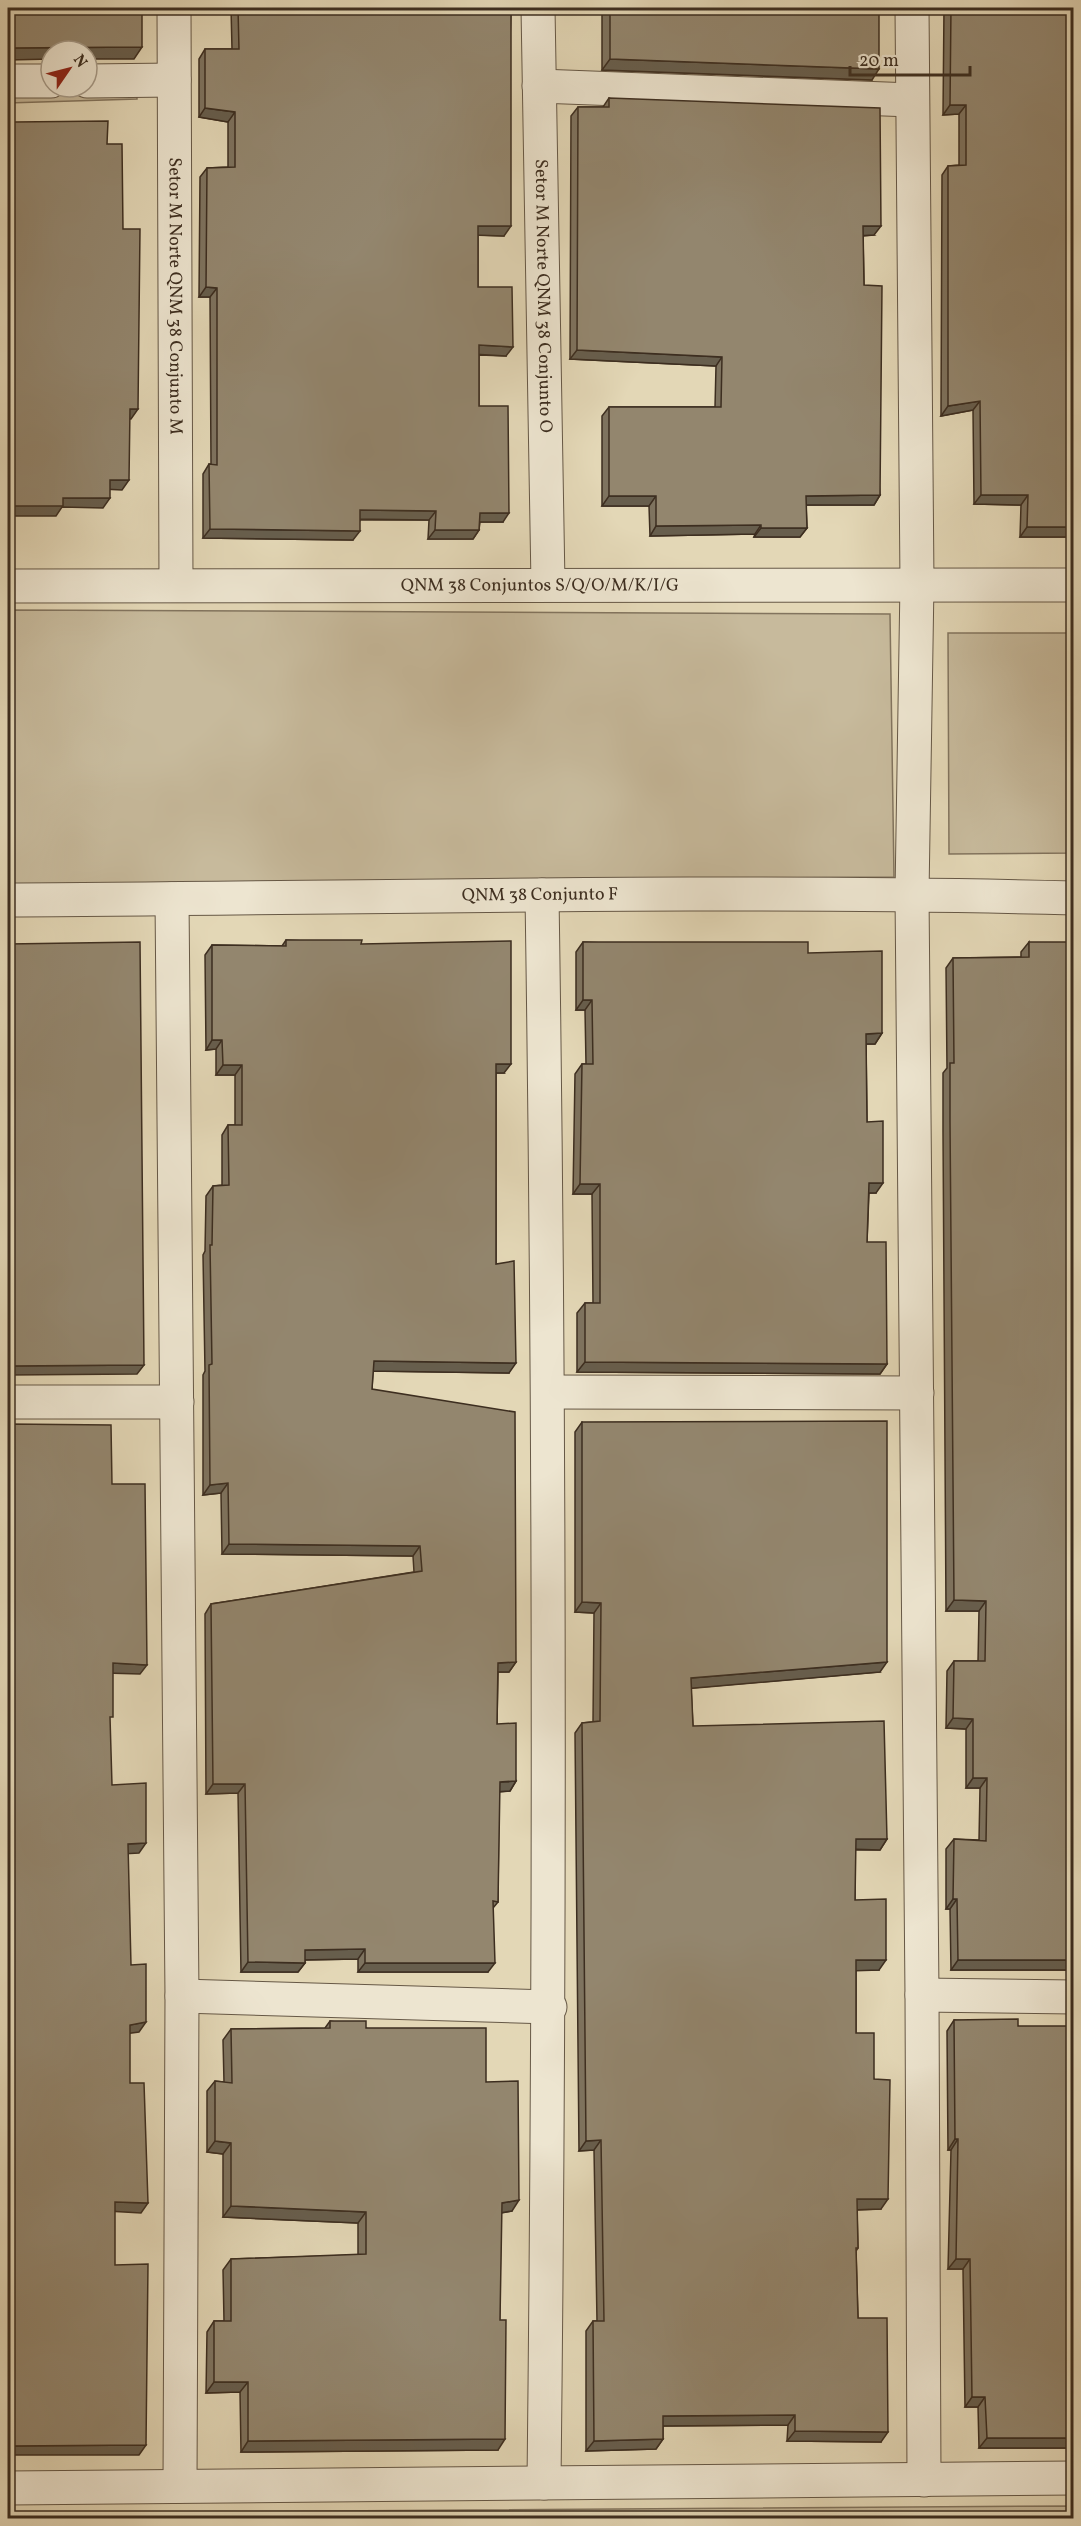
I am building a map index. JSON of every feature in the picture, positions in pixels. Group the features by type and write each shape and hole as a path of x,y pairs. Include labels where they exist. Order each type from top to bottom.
{"street":[{"name":"Setor M Norte QNM 38 Conjunto M","path":"174,8 176,585"},
{"name":"Setor M Norte QNM 38 Conjunto O","path":"538,8 548,584"},
{"path":"912,8 917,583 912,894 924,2480"},
{"path":"99,81 174,80"},
{"path":"8,81 39,81"},
{"path":"538,86 912,100"},
{"name":"QNM 38 Conjuntos S/Q/O/M/K/I/G","path":"8,586 917,583 1074,585"},
{"name":"QNM 38 Conjunto F","path":"8,900 912,894 1074,898"},
{"path":"542,895 549,1392 550,2007 544,2483"},
{"path":"172,899 182,1995 180,2486"},
{"path":"549,1392 917,1393"},
{"path":"8,1402 177,1402"},
{"path":"182,1995 550,2007"},
{"path":"922,1995 1074,1997"},
{"path":"8,2488 1074,2478"}],"shaded area":[{"path":"136,66 137,99 8,103 8,70 39,82 39,99 99,99 99,82"},
{"path":"8,610 890,614 894,877 8,884"},
{"path":"948,633 1073,633 1073,853 949,854"},
{"path":"1073,2506 1073,2518 8,2518 8,2513"}],"building":[{"path":"8,8 142,8 142,47 99,47 99,39 39,39 39,48 8,48"},
{"path":"238,8 511,8 511,226 478,226 478,287 512,287 513,347 479,345 479,406 508,406 509,513 480,513 479,530 435,530 436,511 360,510 360,531 210,529 209,464 217,465 217,288 206,287 207,168 235,167 235,112 205,108 205,49 239,49"},
{"path":"610,8 879,8 879,69 610,59"},
{"path":"951,8 1074,8 1074,527 1027,527 1028,495 981,495 980,401 948,406 948,166 966,165 966,105 950,105"},
{"path":"609,98 880,108 881,226 863,226 864,285 882,286 880,495 806,496 807,528 761,528 761,525 656,526 656,496 609,496 609,407 721,407 722,357 577,350 578,107 609,107"},
{"path":"8,109 14,109 14,122 108,121 107,144 122,144 123,229 140,229 138,409 130,409 129,480 110,480 110,498 63,498 63,506 8,506"},
{"path":"286,940 362,940 361,944 511,941 511,1064 496,1064 496,1264 514,1261 516,1363 374,1361 372,1389 515,1412 516,1662 498,1663 497,1724 516,1723 516,1781 500,1782 498,1902 493,1901 495,1963 365,1963 365,1949 305,1950 305,1963 248,1962 245,1784 213,1784 211,1604 422,1571 420,1546 229,1544 228,1483 210,1485 209,1365 212,1364 210,1245 212,1245 213,1186 229,1185 228,1125 242,1125 242,1065 223,1065 222,1040 212,1040 212,945 286,946"},
{"path":"140,942 144,1365 8,1366 8,944"},
{"path":"583,942 808,942 808,953 882,951 882,1033 866,1034 867,1122 883,1121 883,1183 869,1183 867,1242 886,1242 887,1364 585,1362 585,1303 600,1303 600,1184 580,1184 582,1064 593,1064 592,1000 583,1000"},
{"path":"1029,942 1074,942 1074,1960 958,1960 957,1899 953,1899 954,1839 986,1841 987,1778 973,1778 973,1719 953,1718 954,1661 985,1661 986,1601 954,1600 950,1122 950,1063 954,1063 953,958 1029,957"},
{"path":"887,1421 887,1662 691,1678 693,1726 884,1721 887,1839 856,1839 855,1900 886,1899 886,1960 856,1960 856,2033 874,2033 874,2079 890,2080 888,2199 857,2199 858,2248 856,2248 858,2318 887,2318 888,2432 795,2431 795,2415 663,2416 663,2439 594,2441 593,2321 604,2321 601,2140 586,2141 582,1723 600,1721 601,1603 582,1602 582,1422"},
{"path":"8,1424 111,1425 112,1484 145,1484 147,1665 113,1663 113,1717 110,1717 112,1785 146,1783 146,1843 128,1844 131,1965 146,1964 146,2022 130,2025 130,2083 144,2083 148,2203 115,2202 115,2265 148,2264 146,2445 8,2446"},
{"path":"1018,2019 1018,2026 1074,2026 1074,2438 987,2438 985,2397 972,2397 970,2259 956,2259 958,2139 955,2139 954,2020"},
{"path":"330,2021 366,2021 366,2028 486,2028 486,2082 518,2081 519,2200 502,2203 500,2320 506,2320 505,2439 248,2441 248,2382 214,2382 214,2321 231,2321 231,2259 366,2254 366,2212 231,2206 231,2143 215,2141 215,2081 232,2083 231,2029 330,2028"}]}
